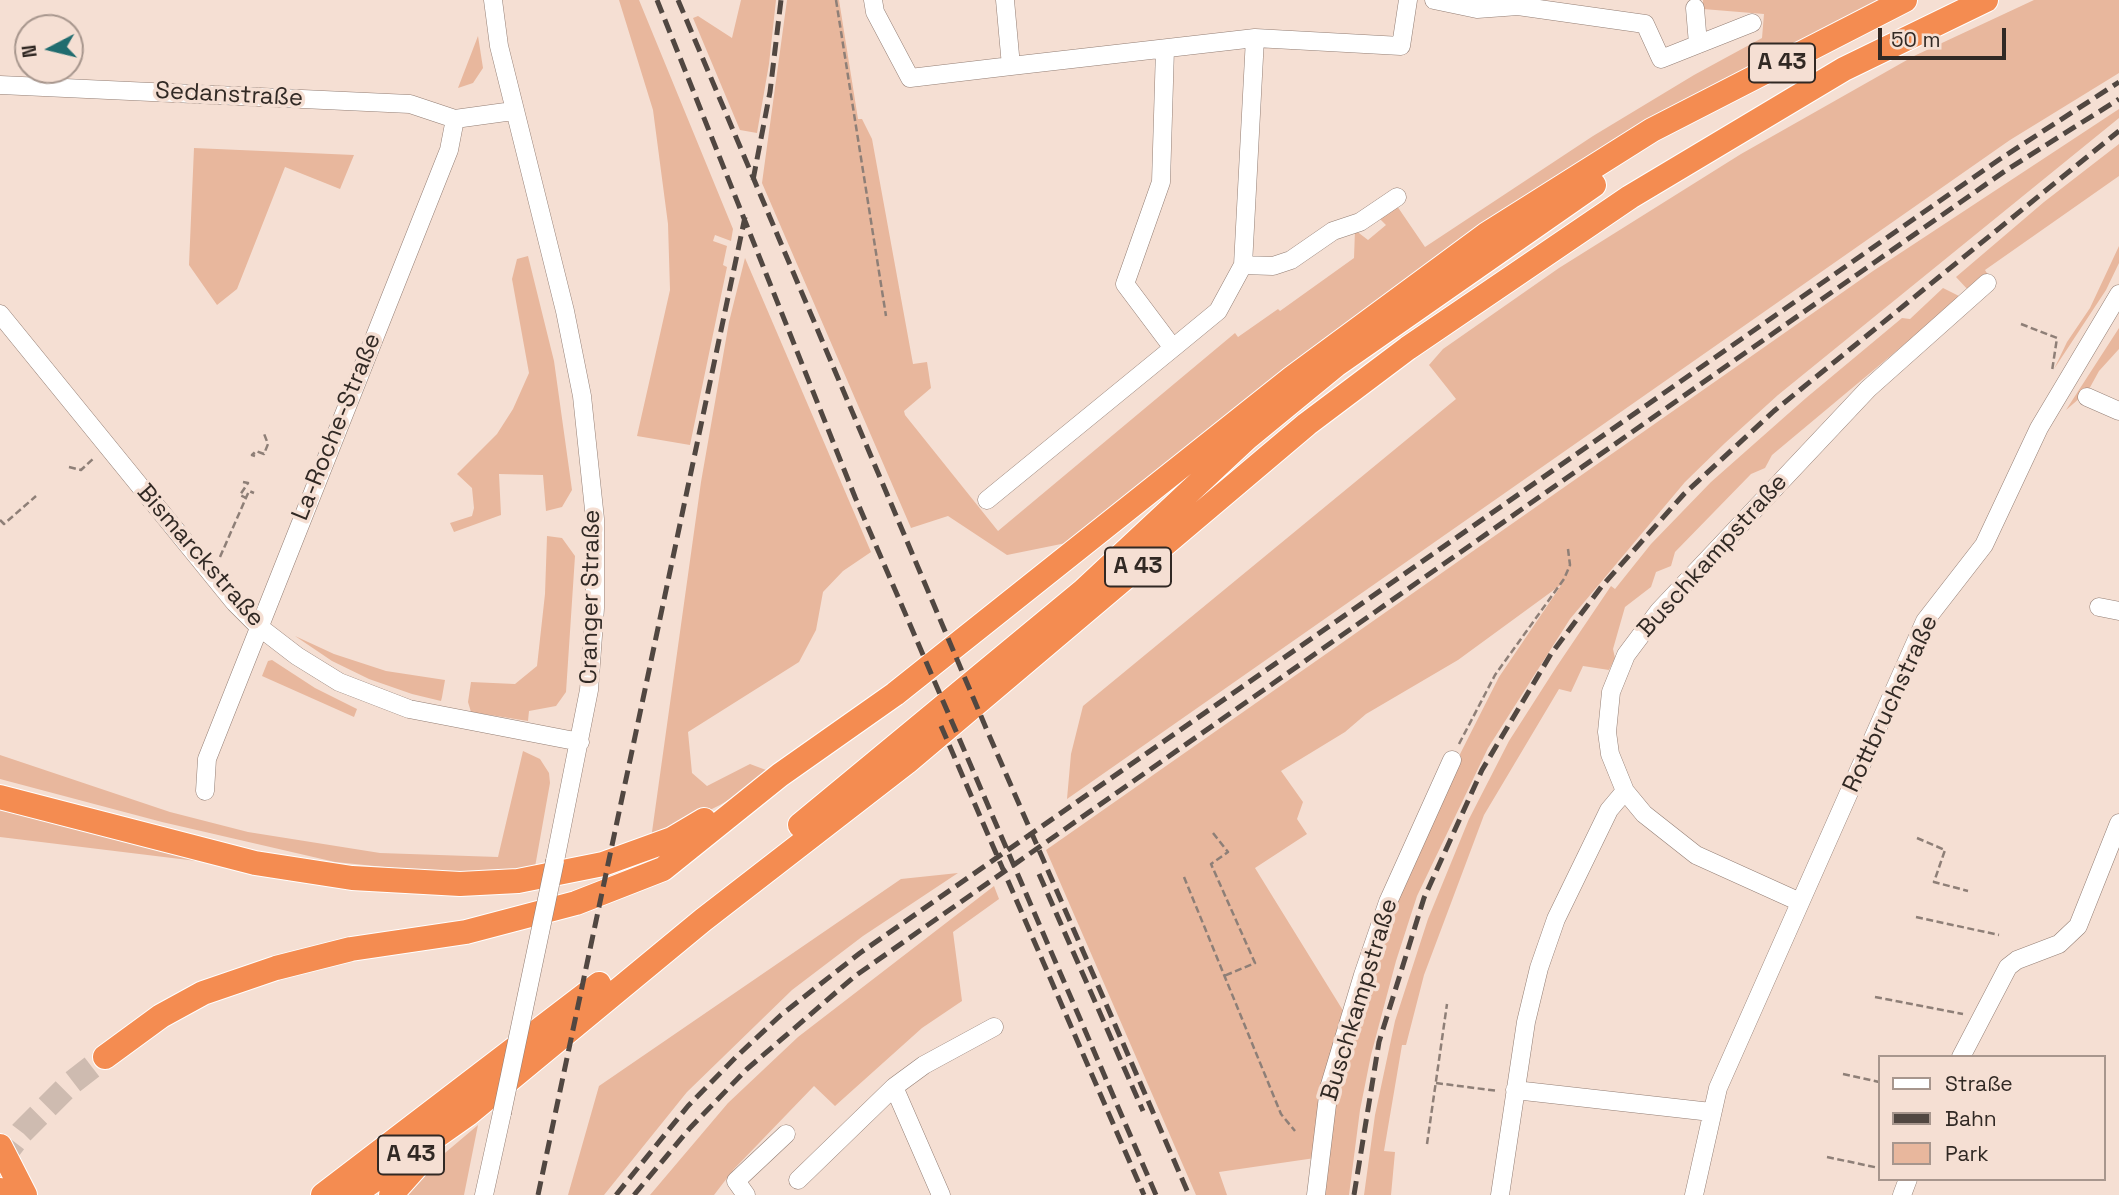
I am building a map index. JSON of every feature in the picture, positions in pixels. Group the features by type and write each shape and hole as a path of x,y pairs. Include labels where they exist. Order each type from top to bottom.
{"highway":[{"name":"A 43","path":"323,1195 555,1020 792,832 1083,591 1270,419 1336,365 1724,95 1841,30 1905,0"},
{"name":"A 43","path":"353,1195 468,1114 703,920 907,762 1307,424 1408,348 1642,190 1843,69 1986,0"},
{"path":"105,1057 160,1016 203,993 351,949 466,932 576,903 663,869 780,775 895,694 1231,426 1487,234 1652,130 1724,95"},
{"path":"0,797 255,863 352,878 460,884 518,881 614,860 672,839 780,775"},
{"path":"391,1195 468,1114"},
{"path":"0,1146 25,1195"},
{"path":"0,1190 2,1195"}],"street":[{"name":"Cranger Straße","path":"484,1195 580,743 594,634 596,549 590,458 582,396 565,311 513,111 499,46 493,0"},
{"path":"873,0 875,12 910,78 1255,38 1401,46 1408,0"},
{"path":"1005,0 1011,66"},
{"path":"1434,0 1477,9 1518,6 1644,24 1661,59 1752,23"},
{"path":"1695,8 1699,44"},
{"path":"987,500 1218,311 1243,265 1255,38"},
{"path":"1165,49 1161,182 1125,284 1173,348"},
{"name":"Sedanstraße","path":"0,85 410,104 455,119"},
{"path":"455,119 513,111"},
{"name":"La-Roche-Straße","path":"205,791 207,760 449,150 455,119"},
{"path":"1243,265 1273,266 1291,260 1333,231 1360,222 1397,197"},
{"name":"Buschkampstraße","path":"1625,791 1610,754 1607,713 1617,673 1639,635 1868,389 1987,283"},
{"name":"Rottbruchstraße","path":"1694,1195 1718,1088 1925,621 1984,545 2039,428 2119,294"},
{"name":"Bismarckstraße","path":"0,314 207,569 258,626 315,668 383,701 409,709 580,743"},
{"path":"2087,397 2119,411"},
{"path":"1231,426 1270,419"},
{"path":"2099,607 2119,611"},
{"name":"Buschkampstraße","path":"1316,1195 1329,1088 1363,975 1410,849 1451,760"},
{"path":"1500,1195 1526,1022 1539,968 1556,919 1609,810 1625,791 1653,822 1696,855 1800,902"},
{"path":"1962,1055 2008,967 2017,960 2059,944 2078,926 2119,823"},
{"path":"799,1180 894,1087 924,1065 994,1027"},
{"path":"894,1087 941,1195"},
{"path":"1515,1090 1711,1112"},
{"path":"746,1195 736,1181 786,1134"}],"path":[{"path":"836,0 886,316"},
{"path":"2021,324 2057,338 2051,366 2053,374 2065,382"},
{"path":"263,431 268,444 264,453"},
{"path":"69,467 80,470 108,447"},
{"path":"255,456 252,455 256,451 269,454"},
{"path":"243,482 248,483 240,495 246,498"},
{"path":"207,569 223,555 236,530 249,491 254,493"},
{"path":"0,520 4,524 36,496"},
{"path":"1451,760 1495,675 1564,579 1570,565 1568,549"},
{"path":"1213,833 1228,852 1211,864 1255,963 1224,976"},
{"path":"1917,838 1945,850 1934,883 1968,891"},
{"path":"1184,877 1281,1114 1295,1131"},
{"path":"1916,917 1999,935"},
{"path":"1875,997 1980,1018"},
{"path":"1427,1144 1447,1004"},
{"path":"1843,1074 1878,1082"},
{"path":"1436,1083 1507,1092 1515,1090"},
{"path":"1827,1157 1878,1168"}],"green space":[{"path":"619,0 639,0 733,229 731,241 715,235 713,241 727,246 723,265 727,267 690,445 637,436 670,290 668,224 653,110"},
{"path":"741,0 776,0 769,64 757,133 740,130 693,18 698,16 732,38"},
{"path":"787,0 839,0 858,119 862,119 872,139 913,364 927,362 931,388 904,411 905,415 998,531 1235,333 1238,337 1278,309 1280,311 1354,258 1355,230 1368,240 1386,225 1377,216 1395,203 1425,247 1593,136 1694,75 1762,38 1764,14 1703,9 1703,0 1878,0 1767,59 1076,541 1007,555 948,516 911,528 762,183"},
{"path":"2034,0 2119,0 2119,73 2010,140 1067,799 1071,754 1083,706 1456,399 1429,365 1443,349 1559,268 1741,154 1914,56"},
{"path":"478,36 483,68 473,83 458,88"},
{"path":"2119,109 2119,118 1778,395 1725,443 1685,482 1570,619 1488,748 1417,896 1396,961 1371,1055 1360,1110 1349,1195 1321,1195 1335,1088 1372,957 1456,762 1499,677 1562,584 1458,660 1366,714 1345,732 1281,771 1303,802 1297,819 1307,834 1255,868 1347,1017 1315,1158 1219,1172 1227,1195 1196,1195 1046,850 1873,271"},
{"path":"2119,144 2119,176 1985,270 1988,275 1969,291 1956,277 2044,202"},
{"path":"194,148 354,155 340,189 285,167 237,289 217,305 189,265"},
{"path":"2119,246 2119,263 2106,290 2054,369 2067,342 2090,308"},
{"path":"528,256 554,361 572,490 562,507 546,511 543,475 499,474 501,515 454,532 450,523 472,516 474,508 472,488 457,474 497,434 513,409 529,373 512,279 517,259"},
{"path":"745,258 871,552 843,571 823,592 816,630 799,662 688,732 692,773 707,786 750,764 774,773 720,805 651,839 701,482 729,322"},
{"path":"1943,288 1961,297 1772,455 1765,468 1751,474 1675,552 1671,566 1656,572 1651,587 1625,607 1613,649 1615,658 1609,670 1583,666 1571,692 1559,689 1484,815 1424,975 1406,1045 1402,1045 1384,1151 1395,1152 1391,1195 1364,1195 1375,1115 1395,1021 1428,919 1469,819 1509,741 1611,586 1615,589 1651,544 1711,482 1806,398 1902,318 1910,319"},
{"path":"2119,328 2119,349 2099,371 2088,391 2066,410"},
{"path":"547,536 562,538 575,556 566,692 556,706 529,711 528,721 471,712 468,702 471,682 515,684 537,666 545,594"},
{"path":"295,636 334,654 386,671 445,680 441,701 369,679 332,661"},
{"path":"272,660 315,688 357,709 354,717 262,676 268,661"},
{"path":"523,751 540,759 549,773 550,783 535,867 486,872 434,872 335,862 162,822 0,779 0,755 170,812 248,832 380,853 498,857"},
{"path":"0,807 213,863 0,837"},
{"path":"958,873 863,936 792,990 687,1092 604,1195 568,1195 599,1086 901,879"},
{"path":"994,886 999,899 953,932 962,1001 922,1028 835,1106 814,1086 734,1169 714,1195 650,1195 728,1103 798,1037"},
{"path":"478,1125 464,1195 407,1195 439,1158"}],"tunnel":[{"path":"0,1161 22,1132 70,1084 105,1057"}],"railway":[{"path":"657,0 855,497 1156,1195"},
{"path":"678,0 986,728 1189,1195"},
{"path":"753,180 770,92 781,0"},
{"path":"616,1195 688,1106 736,1057 781,1015 860,953 2000,159 2119,82"},
{"path":"634,1195 690,1128 747,1069 855,976 2005,171 2119,99"},
{"path":"1354,1195 1379,1042 1424,898 1482,770 1551,654 1602,586 1684,494 1774,411 2119,131"},
{"path":"538,1195 745,217"},
{"path":"941,726 1144,1195"},
{"path":"1039,874 1143,1111"}]}
